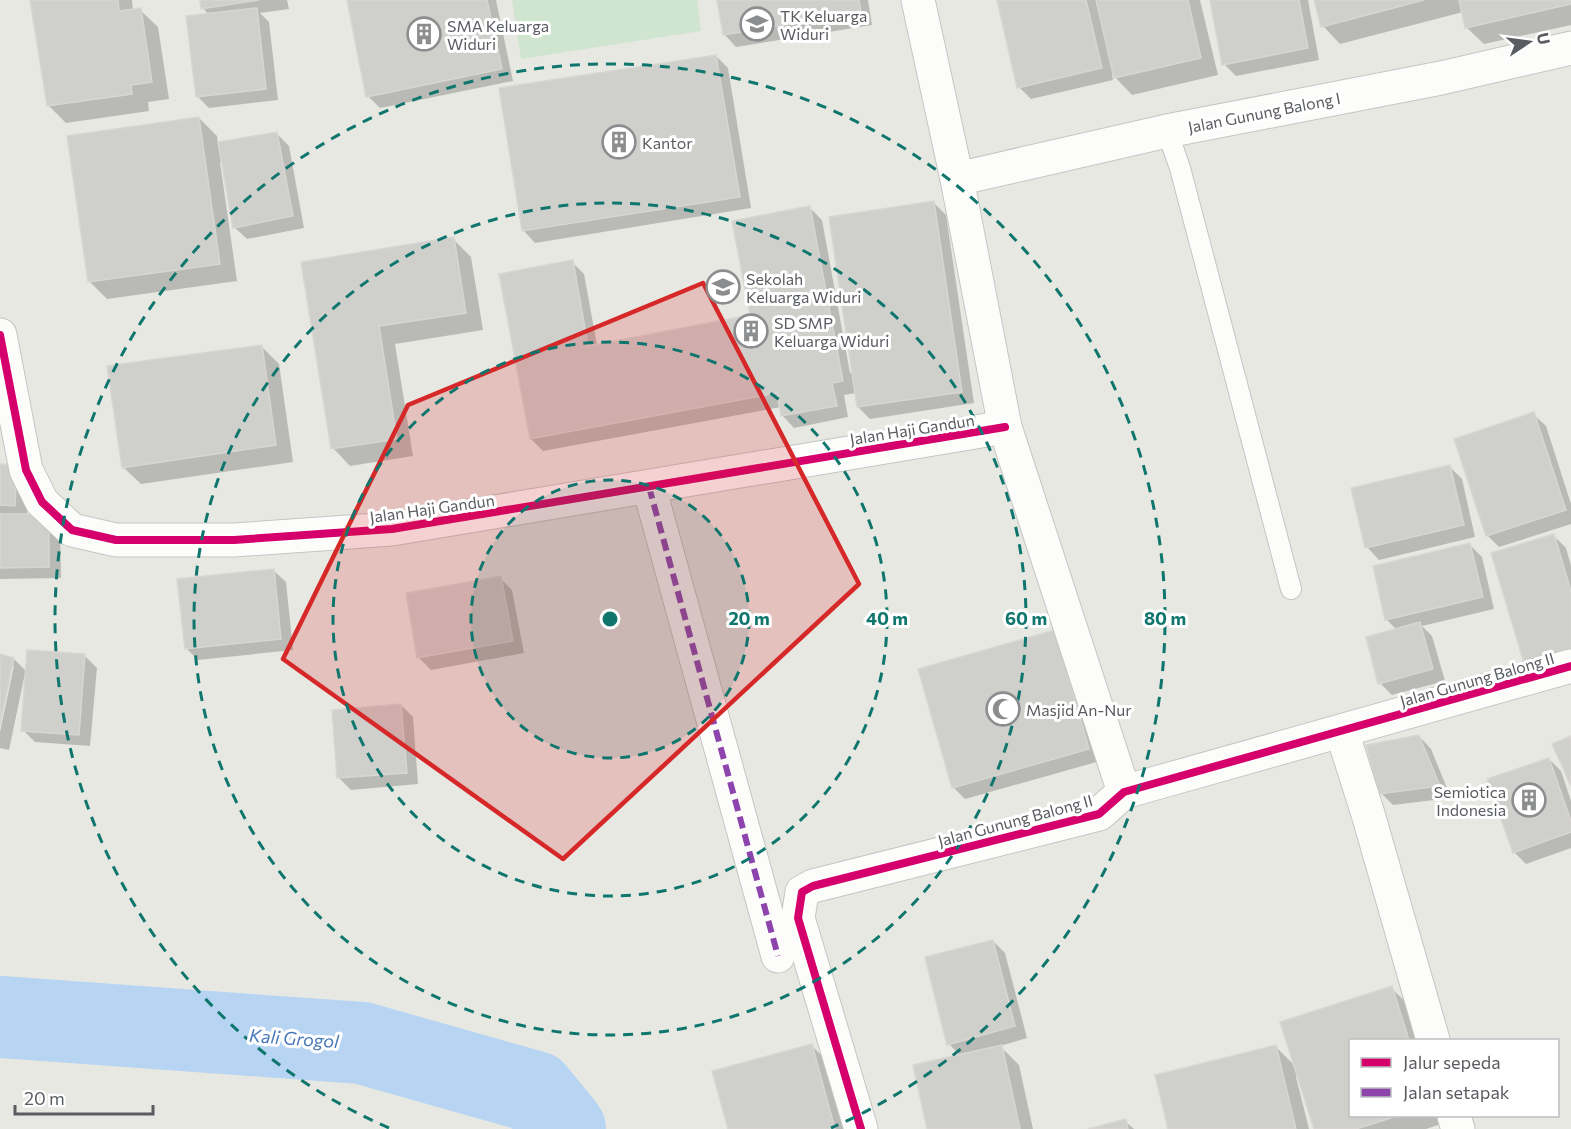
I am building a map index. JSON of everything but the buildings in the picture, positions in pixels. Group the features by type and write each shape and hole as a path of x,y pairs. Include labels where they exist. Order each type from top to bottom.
{"street":[{"path":"918,0 957,180 1005,427 1124,792"},
{"name":"Jalan Gunung Balong I","path":"957,180 1167,131 1441,78 1571,48"},
{"name":"Jalan Haji Gandun","path":"0,335 26,470 42,502 72,530 116,540 234,540 392,530 1005,427"},
{"path":"649,487 778,956"},
{"name":"Jalan Gunung Balong II","path":"861,1129 798,918 802,892 813,886 1099,814 1124,792 1571,666"},
{"path":"1341,732 1368,814 1432,1039"}],"lane":[{"path":"1167,131 1180,168 1290,589"}],"highlighted area":[{"path":"703,283 859,584 563,859 283,659 408,405"}],"green space":[{"path":"512,0 697,0 701,31 521,59"}],"waterway":[{"name":"Kali Grogol","path":"0,1017 362,1043 535,1092 565,1129"}],"marked path":[{"path":"649,487 778,956"}],"cycle path":[{"path":"0,335 26,470 42,502 72,530 116,540 234,540 392,529 1005,427"},
{"path":"861,1129 798,918 802,892 813,886 1099,814 1124,792 1571,666"}],"place":[{"name":"TK Keluarga Widuri","path":"757,24"},
{"name":"SMA Keluarga Widuri","path":"424,34"},
{"name":"Kantor","path":"619,142"},
{"name":"Sekolah Keluarga Widuri","path":"723,287"},
{"name":"SD SMP Keluarga Widuri","path":"751,331"},
{"name":"Masjid An-Nur","path":"1003,709"},
{"name":"Semiotica Indonesia","path":"1529,800"}]}
